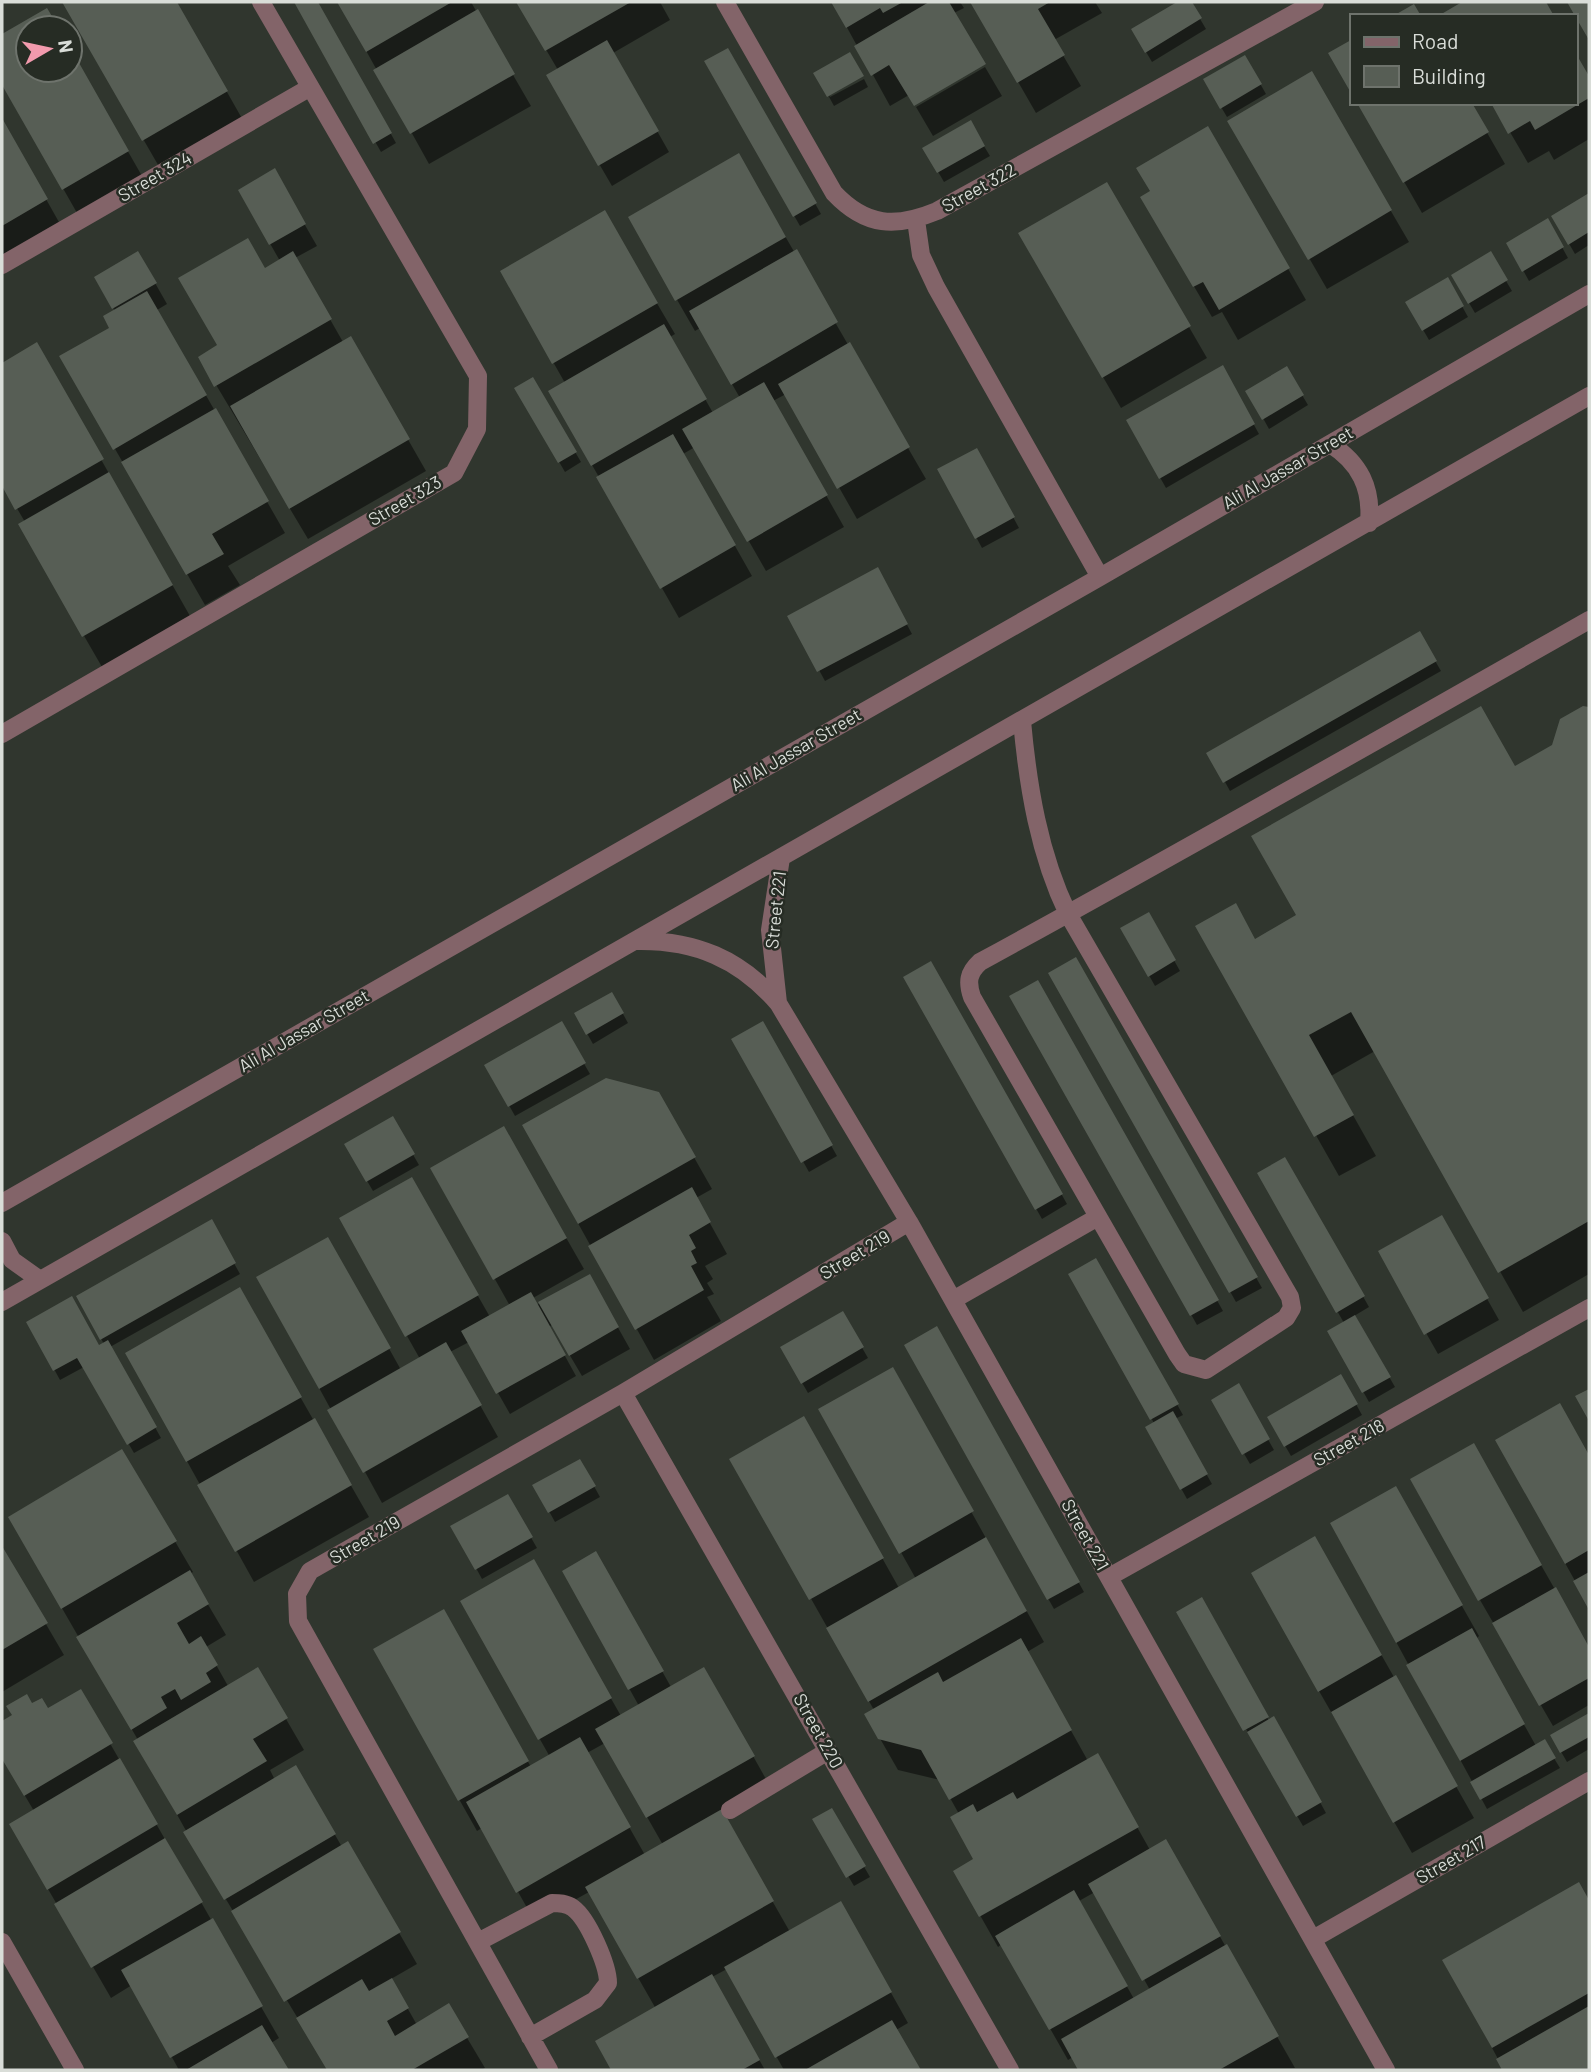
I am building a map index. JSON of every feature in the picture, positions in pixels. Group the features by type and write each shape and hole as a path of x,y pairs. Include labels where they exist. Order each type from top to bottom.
{"street":[{"name":"Street 323","path":"2,734 454,473 477,429 478,376 261,2"},
{"name":"Street 322","path":"725,2 834,193 849,209 870,219 893,223 916,220 937,211 1315,2"},
{"name":"Street 324","path":"2,265 309,88"},
{"path":"916,220 921,255 936,287 1100,578"},
{"name":"Ali Al Jassar Street","path":"2,1203 1100,578 1589,294"},
{"path":"2,1302 1589,396"},
{"path":"1330,444 1344,453 1364,480 1369,494 1369,523"},
{"path":"1022,721 1036,818 1054,882 1068,914 1285,1287 1292,1308 1276,1326 1206,1370 1194,1369 1184,1364 1177,1354 969,987 969,976 980,962 1068,914 1589,620"},
{"name":"Street 221","path":"778,1003 770,930 781,858"},
{"name":"Street 221","path":"635,941 664,940 720,956 761,984 778,1003 909,1222 1387,2070"},
{"path":"953,1300 1098,1217"},
{"name":"Street 219","path":"549,2070 298,1621 297,1594 310,1571 623,1393 909,1222"},
{"path":"2,1241 12,1260 40,1280"},
{"name":"Street 218","path":"1109,1577 1589,1308"},
{"name":"Street 220","path":"623,1393 1010,2070"},
{"path":"730,1810 828,1751"},
{"name":"Street 217","path":"1313,1939 1588,1784"},
{"path":"478,1942 552,1903 563,1903 581,1917 605,1962 608,1983 595,2000 530,2036"},
{"path":"2,1942 75,2070"}],"building":[{"path":"62,2 177,2 228,91 142,141 84,40 84,14 69,14"},
{"path":"294,2 318,2 392,133 373,144"},
{"path":"337,2 452,2 366,52"},
{"path":"516,2 631,2 545,51"},
{"path":"831,2 903,2 883,13 880,8 846,28"},
{"path":"929,2 949,2 986,64 914,106 889,65 871,76 854,46"},
{"path":"970,2 1050,2 1038,9 1065,55 1017,83"},
{"path":"1177,2 1192,2 1202,18 1145,53 1131,29"},
{"path":"1462,2 1546,2 1553,14 1441,14"},
{"path":"1567,2 1589,2 1589,40 1577,19 1577,14 1574,14"},
{"path":"1414,4 1420,14 1396,14"},
{"path":"47,8 51,14 37,14"},
{"path":"478,9 515,74 410,134 373,70"},
{"path":"14,27 14,84 84,84 84,72 129,151 62,190 2,85 2,34"},
{"path":"607,40 659,131 598,166 546,75"},
{"path":"1350,41 1350,91 1328,53"},
{"path":"728,48 817,203 793,217 704,61"},
{"path":"850,52 864,76 827,97 813,73"},
{"path":"1245,55 1262,84 1220,109 1203,79"},
{"path":"1577,55 1589,76 1589,98 1535,130 1530,121 1508,134 1492,105 1577,105"},
{"path":"1312,71 1392,210 1308,260 1227,121"},
{"path":"1358,105 1473,105 1489,132 1403,183"},
{"path":"2,118 48,199 2,226"},
{"path":"971,120 985,146 937,173 922,148"},
{"path":"1208,126 1290,268 1219,310 1203,282 1193,287 1140,197 1150,191 1136,168"},
{"path":"739,153 786,237 675,301 628,217"},
{"path":"275,168 306,224 269,245 238,190"},
{"path":"1107,182 1191,326 1102,378 1018,233"},
{"path":"1589,193 1589,232 1568,245 1551,216"},
{"path":"605,210 658,303 552,364 500,271"},
{"path":"1548,218 1564,247 1522,272 1506,243"},
{"path":"248,238 265,268 293,251 332,319 214,387 198,357 217,345 178,278"},
{"path":"797,249 838,322 731,385 689,311"},
{"path":"138,251 157,283 112,309 94,277"},
{"path":"1491,251 1508,280 1468,304 1451,275"},
{"path":"1448,277 1464,306 1422,331 1405,302"},
{"path":"147,291 207,395 113,450 59,356 109,328 103,316"},
{"path":"664,324 707,399 591,466 548,391"},
{"path":"351,336 410,439 289,509 230,406"},
{"path":"37,342 104,459 15,510 2,486 2,363"},
{"path":"850,342 910,447 837,489 778,384"},
{"path":"1223,365 1255,424 1159,479 1126,420"},
{"path":"1287,366 1304,395 1262,420 1245,391"},
{"path":"533,377 577,452 558,463 514,388"},
{"path":"764,382 828,495 747,542 682,429"},
{"path":"216,408 269,501 212,534 224,554 186,575 121,462"},
{"path":"673,434 736,545 660,589 596,477"},
{"path":"977,448 1015,517 975,539 937,469"},
{"path":"109,472 173,585 82,637 18,524"},
{"path":"878,567 908,624 817,672 787,616"},
{"path":"1420,631 1437,661 1223,783 1206,753"},
{"path":"1481,706 1515,766 1552,745 1560,719 1583,706 1589,707 1589,1221 1498,1273 1351,1012 1309,1035 1354,1115 1314,1137 1195,926 1236,903 1255,939 1296,915 1251,836"},
{"path":"1149,912 1176,960 1148,977 1120,928"},
{"path":"1076,957 1258,1277 1229,1293 1048,973"},
{"path":"931,961 1063,1194 1035,1210 903,977"},
{"path":"1038,980 1219,1300 1190,1316 1009,996"},
{"path":"612,992 624,1013 586,1035 574,1013"},
{"path":"562,1021 586,1063 508,1107 484,1065"},
{"path":"763,1021 833,1145 801,1163 731,1039"},
{"path":"606,1078 659,1092 696,1157 578,1224 522,1125"},
{"path":"393,1116 415,1154 366,1182 344,1144"},
{"path":"504,1126 567,1238 493,1280 430,1168"},
{"path":"1285,1157 1365,1296 1336,1313 1257,1173"},
{"path":"412,1177 479,1295 405,1337 339,1218"},
{"path":"692,1187 711,1222 689,1235 696,1248 691,1251 697,1263 691,1266 704,1290 635,1330 588,1246"},
{"path":"1442,1215 1489,1298 1424,1335 1378,1251"},
{"path":"212,1219 236,1263 100,1340 76,1296"},
{"path":"328,1237 391,1348 319,1389 256,1277"},
{"path":"1096,1258 1179,1404 1150,1420 1068,1274"},
{"path":"590,1274 619,1327 569,1356 538,1302"},
{"path":"240,1287 302,1397 186,1462 125,1353"},
{"path":"531,1292 566,1355 496,1394 461,1331"},
{"path":"72,1296 99,1345 108,1340 157,1427 127,1445 77,1358 53,1371 26,1322"},
{"path":"843,1311 864,1347 801,1384 780,1347"},
{"path":"1355,1315 1391,1377 1362,1393 1327,1331"},
{"path":"937,1326 1080,1582 1047,1600 904,1345"},
{"path":"446,1342 482,1405 363,1473 327,1410"},
{"path":"893,1367 974,1511 899,1554 818,1409"},
{"path":"1341,1374 1358,1404 1284,1447 1267,1417"},
{"path":"1239,1383 1270,1439 1242,1455 1211,1400"},
{"path":"1589,1389 1589,1421 1575,1396"},
{"path":"1560,1403 1589,1455 1589,1550 1565,1564 1495,1440"},
{"path":"1173,1411 1208,1474 1180,1490 1145,1427"},
{"path":"804,1416 884,1558 809,1600 729,1459"},
{"path":"315,1418 352,1485 235,1552 197,1485"},
{"path":"1474,1443 1542,1565 1478,1601 1410,1479"},
{"path":"122,1449 177,1541 61,1609 8,1517"},
{"path":"580,1459 596,1486 548,1513 532,1485"},
{"path":"1396,1486 1463,1605 1396,1643 1330,1523"},
{"path":"508,1494 533,1537 475,1570 450,1526"},
{"path":"1315,1536 1382,1655 1318,1692 1251,1573"},
{"path":"986,1537 1027,1611 868,1702 826,1628"},
{"path":"2,1546 48,1623 2,1650"},
{"path":"596,1551 664,1671 628,1690 562,1571"},
{"path":"534,1559 612,1698 538,1740 460,1601"},
{"path":"190,1570 209,1604 177,1623 189,1644 201,1636 218,1665 206,1673 211,1682 181,1700 175,1689 161,1697 167,1708 131,1730 76,1637"},
{"path":"1589,1572 1589,1610 1573,1581"},
{"path":"1556,1587 1589,1647 1589,1678 1539,1706 1492,1623"},
{"path":"1202,1597 1269,1717 1243,1731 1176,1612"},
{"path":"444,1609 529,1761 458,1801 373,1649"},
{"path":"1472,1628 1525,1724 1460,1761 1406,1665"},
{"path":"1021,1638 1072,1730 949,1800 921,1750 878,1739 864,1714 938,1672 943,1682"},
{"path":"258,1667 288,1718 253,1739 267,1761 177,1815 133,1741"},
{"path":"704,1667 755,1756 646,1818 595,1729"},
{"path":"1396,1675 1458,1786 1393,1823 1331,1712"},
{"path":"81,1689 113,1743 24,1796 2,1759 2,1721 12,1715 6,1706 27,1694 32,1703 42,1698 48,1708"},
{"path":"1589,1713 1589,1737 1560,1753 1550,1735"},
{"path":"1274,1716 1322,1802 1296,1817 1247,1732"},
{"path":"580,1737 631,1827 516,1893 466,1802"},
{"path":"1545,1739 1556,1758 1480,1800 1470,1782"},
{"path":"1098,1753 1139,1827 979,1917 953,1871 973,1859 950,1817 973,1804 977,1812 1013,1792 1017,1799"},
{"path":"120,1758 158,1824 47,1890 9,1824"},
{"path":"296,1765 336,1834 224,1900 183,1832"},
{"path":"832,1808 866,1866 846,1878 812,1819"},
{"path":"722,1809 774,1901 637,1979 585,1887"},
{"path":"165,1838 203,1902 91,1968 54,1904"},
{"path":"1166,1839 1221,1936 1142,1981 1088,1884"},
{"path":"348,1841 401,1932 284,2002 231,1911"},
{"path":"1579,1882 1589,1900 1589,1993 1492,2048 1442,1960"},
{"path":"1074,1890 1128,1986 1049,2030 995,1936"},
{"path":"841,1901 892,1992 775,2058 724,1967"},
{"path":"213,1918 263,2006 170,2058 121,1970"},
{"path":"1227,1944 1279,2036 1219,2070 1078,2070 1061,2039"},
{"path":"712,1974 760,2060 742,2070 611,2070 595,2041"},
{"path":"392,1978 409,2008 387,2021 395,2036 449,2003 469,2037 412,2070 327,2070 296,2018 362,1979 369,1991"},
{"path":"1589,2006 1589,2070 1502,2070 1496,2059"},
{"path":"892,2020 921,2070 805,2070"},
{"path":"262,2025 289,2070 186,2070"}]}
